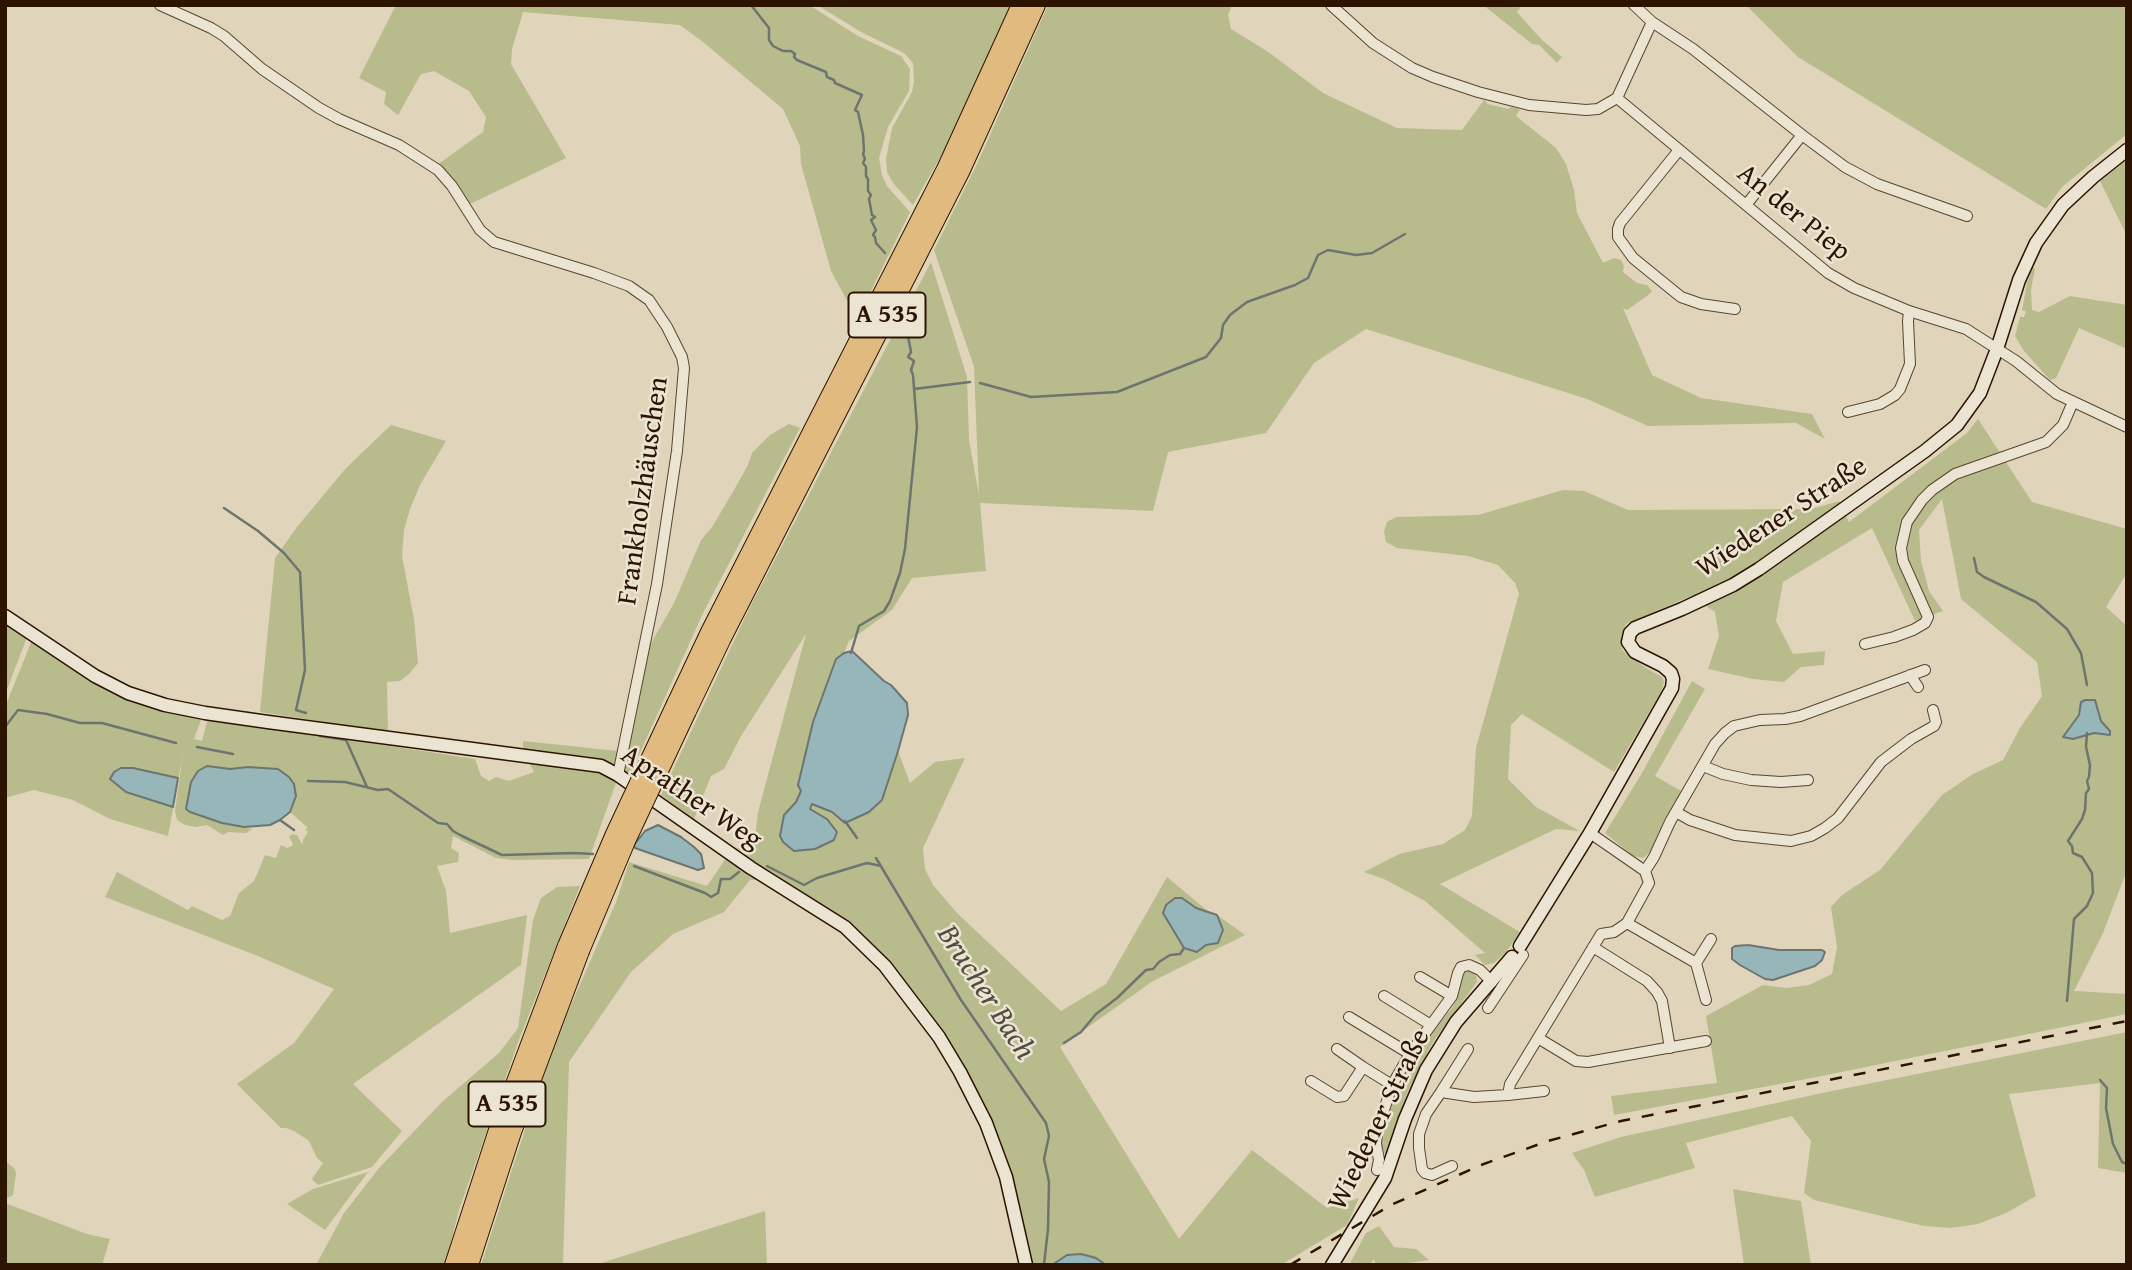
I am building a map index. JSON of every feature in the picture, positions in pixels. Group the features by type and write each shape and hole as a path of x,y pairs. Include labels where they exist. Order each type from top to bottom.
{"highway":[{"name":"A 535","path":"954,169 1021,5"},
{"name":"A 535","path":"454,1265 499,1127 573,948 626,841 681,707 728,626 808,455 1036,5"},
{"name":"A 535","path":"468,1265 573,948"}],"main road":[{"name":"Wiedener Straße","path":"1332,1265 1385,1178 1405,1119 1426,1070 1456,1022 1518,956 1672,688 1671,673 1635,652 1628,642 1630,633 1635,628 1733,585 1804,539 1957,425 1980,393 2019,280 2042,232 2063,205 2127,150"},
{"name":"Aprather Weg","path":"5,617 95,677 128,693 165,705 268,722 601,766 618,775 751,868 835,920 860,940 885,967 939,1037 986,1123 1006,1177 1026,1265"}],"street":[{"name":"Frankholzhäuschen","path":"160,5 224,36 262,69 319,108 399,145 438,170 452,186 480,230 494,242 629,286 649,300 667,327 684,368 677,451 657,584 618,775"},
{"path":"1331,5 1373,43 1402,62 1433,77 1529,105 1586,110 1606,106 1617,98 1652,22"},
{"path":"1634,5 1652,22 1704,57 1845,167 1863,177 1967,216"},
{"name":"An der Piep","path":"1617,98 1831,275 1909,311 1966,329 2045,386 2127,428"},
{"path":"1746,205 1802,135"},
{"path":"1679,149 1620,223 1618,237 1633,258 1681,297 1700,304 1735,309"},
{"path":"1848,412 1880,404 1900,389 1910,364 1909,311"},
{"path":"1865,644 1913,629 1925,623 1928,617 1903,561 1901,548 1907,522 1922,500 1955,474 2046,442 2063,425 2073,402"},
{"path":"1645,871 1716,744 1734,726 1800,716 1925,670"},
{"path":"1910,675 1918,687"},
{"path":"1676,812 1690,820 1735,835 1791,841 1811,836 1838,818 1881,762 1911,739 1934,726 1936,722 1933,710"},
{"path":"1703,766 1751,780 1808,780"},
{"path":"1507,1095 1510,1084 1601,934 1614,932 1627,923 1649,883 1645,871 1590,833"},
{"path":"1627,923 1696,963 1706,1000"},
{"path":"1696,963 1712,939"},
{"path":"1593,947 1647,981 1657,992 1662,1001 1670,1048"},
{"path":"1488,1008 1518,956"},
{"name":"Wiedener Straße","path":"1377,1170 1377,1132 1392,1085 1410,1054 1452,996 1461,967 1469,964 1492,982"},
{"path":"1420,977 1452,996"},
{"name":"Wiedener Straße","path":"1384,996 1431,1025"},
{"name":"Wiedener Straße","path":"1349,1017 1410,1054"},
{"path":"1538,1038 1576,1061 1588,1062 1706,1041"},
{"name":"Wiedener Straße","path":"1336,1049 1392,1085"},
{"path":"1452,1167 1429,1175 1422,1169 1419,1134 1426,1114 1468,1049"},
{"name":"Wiedener Straße","path":"1311,1081 1337,1097 1344,1096 1363,1067"},
{"path":"1441,1092 1474,1097 1544,1091"}],"green space":[{"path":"396,5 809,5 858,36 901,56 910,69 909,91 888,127 879,158 887,186 910,212 857,319 831,271 801,164 800,146 783,109 680,25 523,12 512,49 511,64 566,158 468,205 448,173 437,165 483,132 486,117 469,91 434,71 421,74 398,115 384,104 386,92 359,78"},
{"path":"817,5 1012,5 959,124 913,205 893,183 887,172 886,159 892,128 912,92 913,63 904,53 861,32"},
{"path":"1048,5 1232,5 1228,15 1231,29 1267,51 1323,93 1397,128 1462,130 1484,100 1487,104 1520,109 1516,116 1556,148 1566,164 1574,190 1577,213 1603,263 1614,258 1621,260 1623,272 1637,283 1647,285 1652,291 1627,310 1623,308 1652,375 1701,398 1812,414 1825,439 1796,423 1648,426 1587,399 1366,329 1314,363 1266,433 1168,452 1153,511 980,503 986,571 912,578 892,610 849,641 844,653 836,659 813,722 798,785 801,791 796,802 784,815 827,819 809,809 812,804 845,822 869,812 882,800 898,751 910,783 935,762 965,758 923,848 925,869 933,885 957,913 1061,1011 1106,984 1167,877 1210,913 1196,908 1182,898 1164,913 1184,948 1218,943 1223,930 1217,915 1245,935 1153,981 1060,1047 1179,1239 1252,1150 1327,1208 1359,1198 1347,1225 1281,1265 1106,1265 1096,1258 1081,1254 1067,1255 1052,1265 1020,1265 1025,1230 1000,1139 950,1044 910,988 862,935 768,874 737,848 754,845 758,812 806,634 741,736 724,769 711,776 694,819 661,795 751,605 931,262 967,377 969,440 979,495 974,367 934,250 977,164"},
{"path":"1483,5 1517,5 1520,8 1517,12 1541,39 1562,57 1557,63 1539,45 1532,44"},
{"path":"1746,5 2127,5 2127,134 2062,187 2046,209 1798,57"},
{"path":"2127,160 2127,236 2100,181"},
{"path":"2033,267 2032,310 2039,312 2070,296 2127,305 2127,349 2079,328 2056,378 2050,380 2024,351 2015,336 2020,317 2024,317 2026,311 2022,310"},
{"path":"1978,419 2032,502 2127,529 2127,573 2106,607 2127,626 2127,870 2103,933 2074,991 2127,994 2127,1014 1614,1115 1611,1096 1717,1083 1706,1016 1763,985 1786,988 1809,985 1832,974 1837,947 1831,907 1842,895 1880,870 1942,795 1973,774 2003,760 2020,728 2042,696 2037,662 1961,599 1942,499 1919,530 1921,561 1929,591 1943,611 1915,621 1872,528 1783,582 1776,621 1793,654 1825,651 1824,665 1801,667 1784,682 1753,679 1708,669 1719,636 1715,612 1691,596 1626,624 1621,636 1622,650 1662,677 1664,682 1661,692 1614,772 1522,714 1511,725 1508,779 1536,807 1580,831 1556,829 1440,884 1520,932 1506,952 1494,963 1485,965 1475,955 1485,953 1425,901 1384,879 1364,872 1399,854 1443,844 1465,830 1472,816 1476,748 1519,594 1515,583 1498,565 1468,556 1397,548 1386,542 1384,531 1387,522 1396,517 1478,515 1563,490 1584,491 1628,510 1812,509 1839,501 1849,522 1967,433"},
{"path":"789,424 800,428 704,611 629,777 617,780 589,859 496,858 453,836 451,848 459,853 458,862 437,866 446,891 450,933 527,915 521,965 353,1084 402,1131 372,1167 318,1185 312,1179 323,1163 317,1158 309,1141 294,1131 281,1128 237,1084 294,1043 334,989 258,956 105,897 117,872 188,910 192,906 222,920 230,916 239,893 254,881 265,855 276,858 281,845 287,848 292,846 289,837 292,834 297,835 302,844 308,832 305,829 308,828 290,812 296,796 294,784 278,769 207,766 190,812 222,823 252,829 246,833 228,832 223,835 207,825 196,827 177,820 175,811 183,754 168,836 110,819 73,800 34,790 5,798 5,707 32,640 73,670 117,695 201,720 194,739 202,741 208,718 475,759 481,776 489,781 496,777 509,781 534,772 523,750 523,741 618,751 646,652 674,603 701,540 734,490 752,453 770,435"},
{"path":"391,425 446,441 420,485 404,530 402,556 414,619 418,663 400,681 387,682 388,732 260,712 275,558 346,468"},
{"path":"5,622 27,637 5,695"},
{"path":"1692,681 1705,689 1655,776 1683,792 1665,818 1650,852 1643,858 1633,856 1605,833 1642,773"},
{"path":"726,858 757,880 750,880 724,912 673,934 631,972 569,1062 563,1265 481,1265 550,1053 616,902 629,862 707,886"},
{"path":"580,886 520,1037 459,1210 445,1265 316,1265 344,1213 379,1168 442,1102 499,1053 518,1028 533,920 541,898 557,887"},
{"path":"1469,970 1476,975 1477,982 1433,1042 1407,1093 1386,1156 1380,1144 1398,1088 1427,1038 1452,1008 1464,971"},
{"path":"2127,1032 2127,1173 2098,1168 2100,1083 2009,1094 2036,1196 2006,1213 1978,1224 1951,1228 1924,1226 1814,1200 1804,1193 1811,1141 1792,1116 1686,1143 1695,1168 1595,1197 1584,1170 1572,1153 1621,1137 1822,1093"},
{"path":"5,1161 15,1169 16,1174 13,1195 5,1199"},
{"path":"368,1172 325,1230 287,1204 313,1189"},
{"path":"1733,1189 1801,1201 1811,1265 1744,1265"},
{"path":"5,1203 87,1234 110,1239 102,1265 5,1265"},
{"path":"765,1211 767,1265 595,1265"},
{"path":"1379,1226 1394,1247 1416,1249 1429,1260 1376,1265 1374,1259 1369,1265 1349,1265 1366,1233"}],"water":[{"path":"852,651 907,703 908,715 898,751 882,800 869,812 845,823 832,812 812,804 810,809 827,819 837,832 834,840 815,849 794,851 780,836 784,815 796,802 801,791 798,785 813,722 836,659"},
{"path":"2095,700 2101,721 2110,731 2110,735 2094,733 2073,739 2063,737 2079,715 2081,702"},
{"path":"207,766 278,769 294,784 296,796 290,812 270,825 244,827 190,812 186,809 191,782 198,771"},
{"path":"121,768 178,778 173,807 126,792 110,779 114,772"},
{"path":"658,825 694,847 701,854 704,868 698,870 635,848 634,845 645,831"},
{"path":"1175,898 1182,898 1196,908 1217,915 1223,930 1218,943 1206,945 1197,952 1184,948 1163,913 1166,905"},
{"path":"1748,945 1779,950 1825,952 1822,960 1815,966 1773,980 1765,979 1732,959 1732,948"},
{"path":"1081,1254 1096,1258 1106,1265 1052,1265 1067,1255"}],"waterway":[{"path":"751,5 769,28 769,40 773,46 783,51 791,51 797,60 826,72 827,77 835,83 862,95 855,110 858,112 863,135 863,163 871,195 869,199 872,215 875,217 871,220 876,230 873,235 885,253"},
{"path":"980,383 1031,397 1117,392 1206,357 1221,338 1223,325 1230,315 1247,302 1308,278 1318,255 1328,250 1356,255 1372,253 1405,234"},
{"path":"851,653 859,626 884,611 890,601 905,549 917,427 911,370 914,361 908,357 911,352 905,320"},
{"path":"914,389 970,382"},
{"path":"224,508 258,531 284,553 300,572 305,670 296,710 306,713"},
{"path":"1974,558 1977,572 2036,602 2067,629 2081,653 2087,685"},
{"name":"Brucher Bach","path":"5,727 18,710 80,723 102,723 176,743"},
{"path":"2067,1001 2074,919 2087,906 2093,893 2092,873 2082,857 2073,853 2068,841 2082,819 2089,789 2087,733"},
{"path":"320,736 346,740 367,787"},
{"name":"Brucher Bach","path":"197,747 233,754"},
{"name":"Brucher Bach","path":"308,781 345,782 378,790 388,789 438,823 447,824 453,831 502,855 593,854"},
{"path":"280,820 294,830"},
{"path":"845,821 857,838"},
{"name":"Brucher Bach","path":"876,858 961,1000 1046,1123 1049,1136 1044,1159 1049,1182 1044,1265"},
{"name":"Brucher Bach","path":"767,866 804,885 817,878 867,863 881,866"},
{"name":"Brucher Bach","path":"634,866 711,897 718,893 721,879 730,879 739,872"},
{"path":"1064,1043 1081,1032 1096,1014 1146,970 1153,969 1170,955 1180,954 1184,948"},
{"path":"2100,1080 2107,1088 2106,1108 2113,1144 2122,1162 2127,1164"}],"railway":[{"path":"1290,1265 1391,1205 1481,1165 1548,1141 1621,1121 2127,1021"}]}
